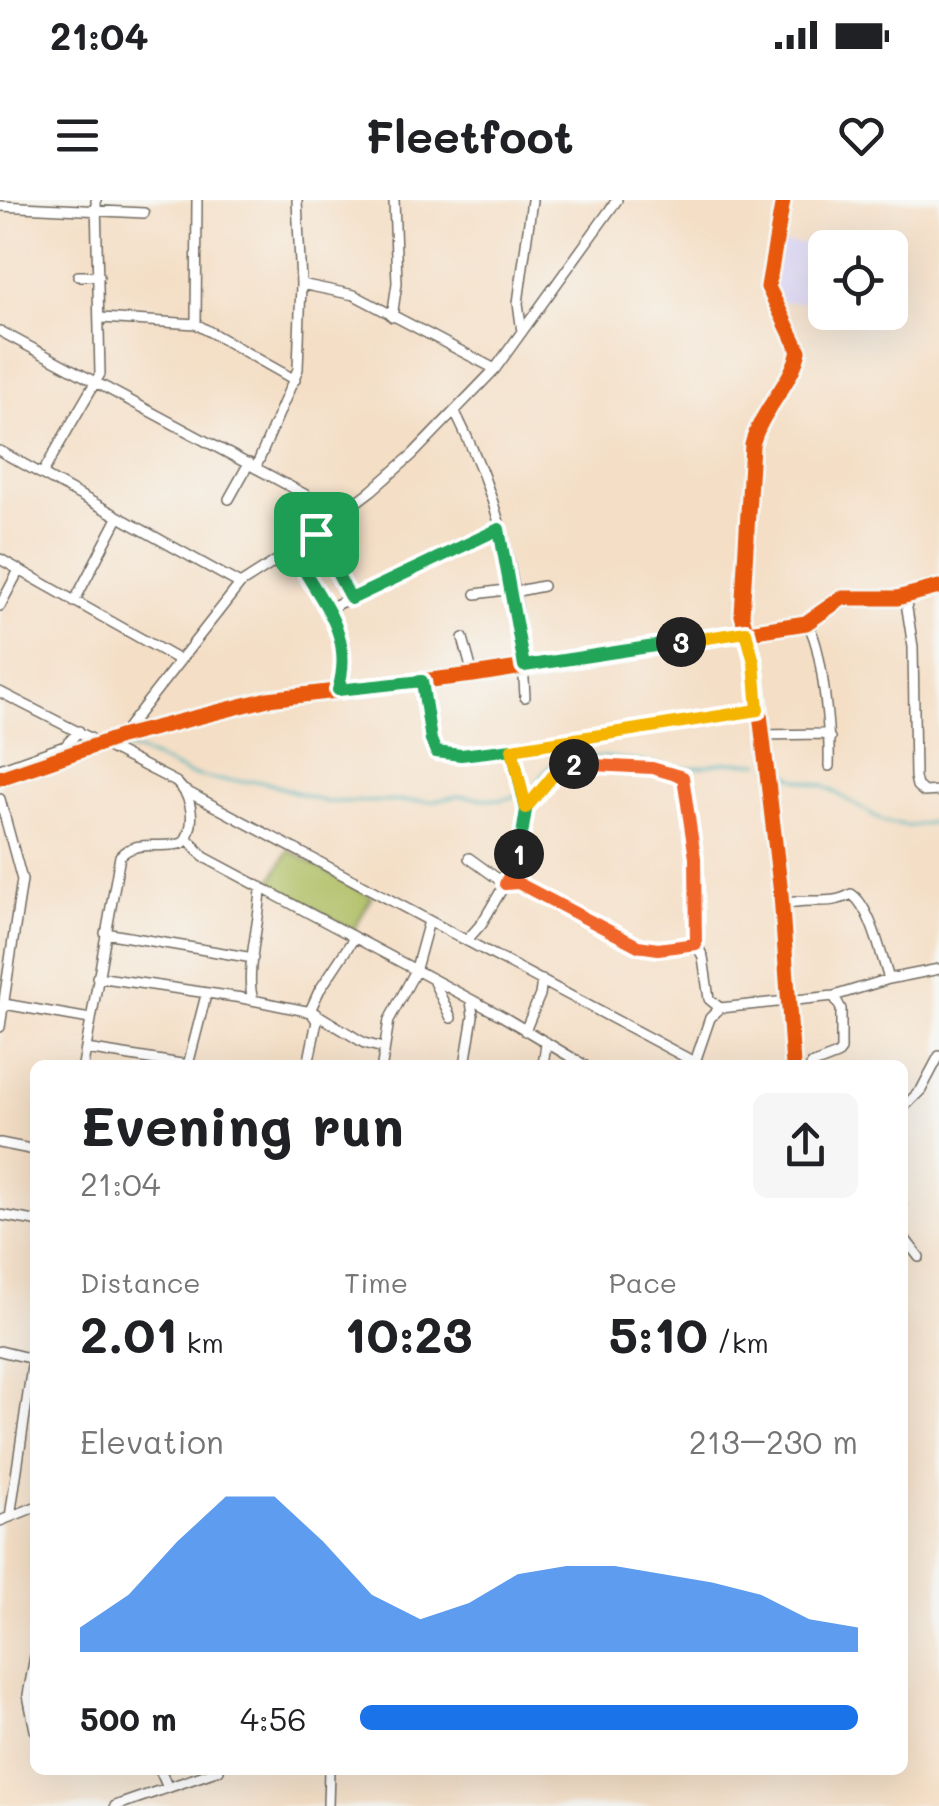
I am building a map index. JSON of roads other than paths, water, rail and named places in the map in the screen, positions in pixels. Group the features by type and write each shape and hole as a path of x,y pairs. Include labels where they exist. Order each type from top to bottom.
{"street":[{"path":"196,200 196,324"},
{"path":"228,499 252,465 295,380 301,284 297,200"},
{"path":"392,317 397,282 394,200"},
{"path":"522,332 518,303 532,200"},
{"path":"782,200 768,287 799,351 752,445 742,608 754,662 782,905 792,1060"},
{"path":"120,737 240,584 316,534 412,455 495,369 614,201"},
{"path":"0,206 96,205 144,212"},
{"path":"42,474 97,381 101,318 96,205"},
{"path":"78,276 99,276"},
{"path":"301,284 354,295 495,369"},
{"path":"101,318 196,324 295,380"},
{"path":"0,330 306,495 331,522"},
{"path":"455,412 486,482 499,529 524,666 525,697"},
{"path":"0,451 240,584"},
{"path":"74,602 118,518"},
{"path":"329,608 499,529"},
{"path":"316,534 351,599"},
{"path":"293,550 338,626 344,659 338,690"},
{"path":"0,560 179,660"},
{"path":"0,606 19,570"},
{"path":"476,594 543,586"},
{"path":"0,778 120,737 268,699 473,675 806,623 842,598 905,596 939,588"},
{"path":"905,596 914,647 915,777 924,792 939,790"},
{"path":"806,623 815,636 830,738 829,766"},
{"path":"462,638 473,675"},
{"path":"422,681 436,752 461,755 758,710"},
{"path":"0,692 152,768 184,790 690,1060"},
{"path":"0,769 62,747 79,731"},
{"path":"761,735 823,734 830,738"},
{"path":"468,939 482,924 505,884 523,842 526,808 512,749"},
{"path":"526,808 557,771 572,764 652,768 683,777 695,858 698,939 694,946"},
{"path":"184,790 191,810 188,838 204,857 575,1060"},
{"path":"0,799 22,880 4,962 0,1028"},
{"path":"84,1060 120,854 136,846 174,846 188,838"},
{"path":"468,858 505,884 518,883 638,946 694,946"},
{"path":"247,999 262,887"},
{"path":"782,905 803,899 838,901 855,895 867,916 889,979"},
{"path":"382,1060 390,1017 414,972 429,921"},
{"path":"105,933 253,958"},
{"path":"312,1012 321,988 354,938"},
{"path":"694,946 703,957 709,1000 720,1008"},
{"path":"698,1060 710,1018 720,1008 834,996 939,969"},
{"path":"98,977 312,1012 364,1043 383,1048"},
{"path":"525,1031 542,980"},
{"path":"434,982 451,1018"},
{"path":"189,1060 206,995"},
{"path":"826,1060 837,1055 842,1041 841,1009 834,996"},
{"path":"466,1060 471,1001"},
{"path":"4,1004 90,1018"},
{"path":"309,1060 317,1020 312,1012"},
{"path":"544,1060 546,1044"},
{"path":"86,1049 156,1060"},
{"path":"908,1095 931,1074 939,1056"},
{"path":"0,1143 30,1149"},
{"path":"0,1215 30,1220"},
{"path":"908,1242 919,1256"},
{"path":"0,1352 30,1366"},
{"path":"30,1381 4,1506 5,1519 30,1509"},
{"path":"162,1775 168,1788"},
{"path":"122,1805 205,1775"},
{"path":"328,1806 329,1775"}],"waterway":[{"path":"126,749 189,774 264,782 326,802 435,801 458,796 500,800 518,796"},
{"path":"526,795 552,765 571,758 605,757 690,768 760,763"},
{"path":"770,765 797,779 824,786 885,822 911,826 939,821"}]}
